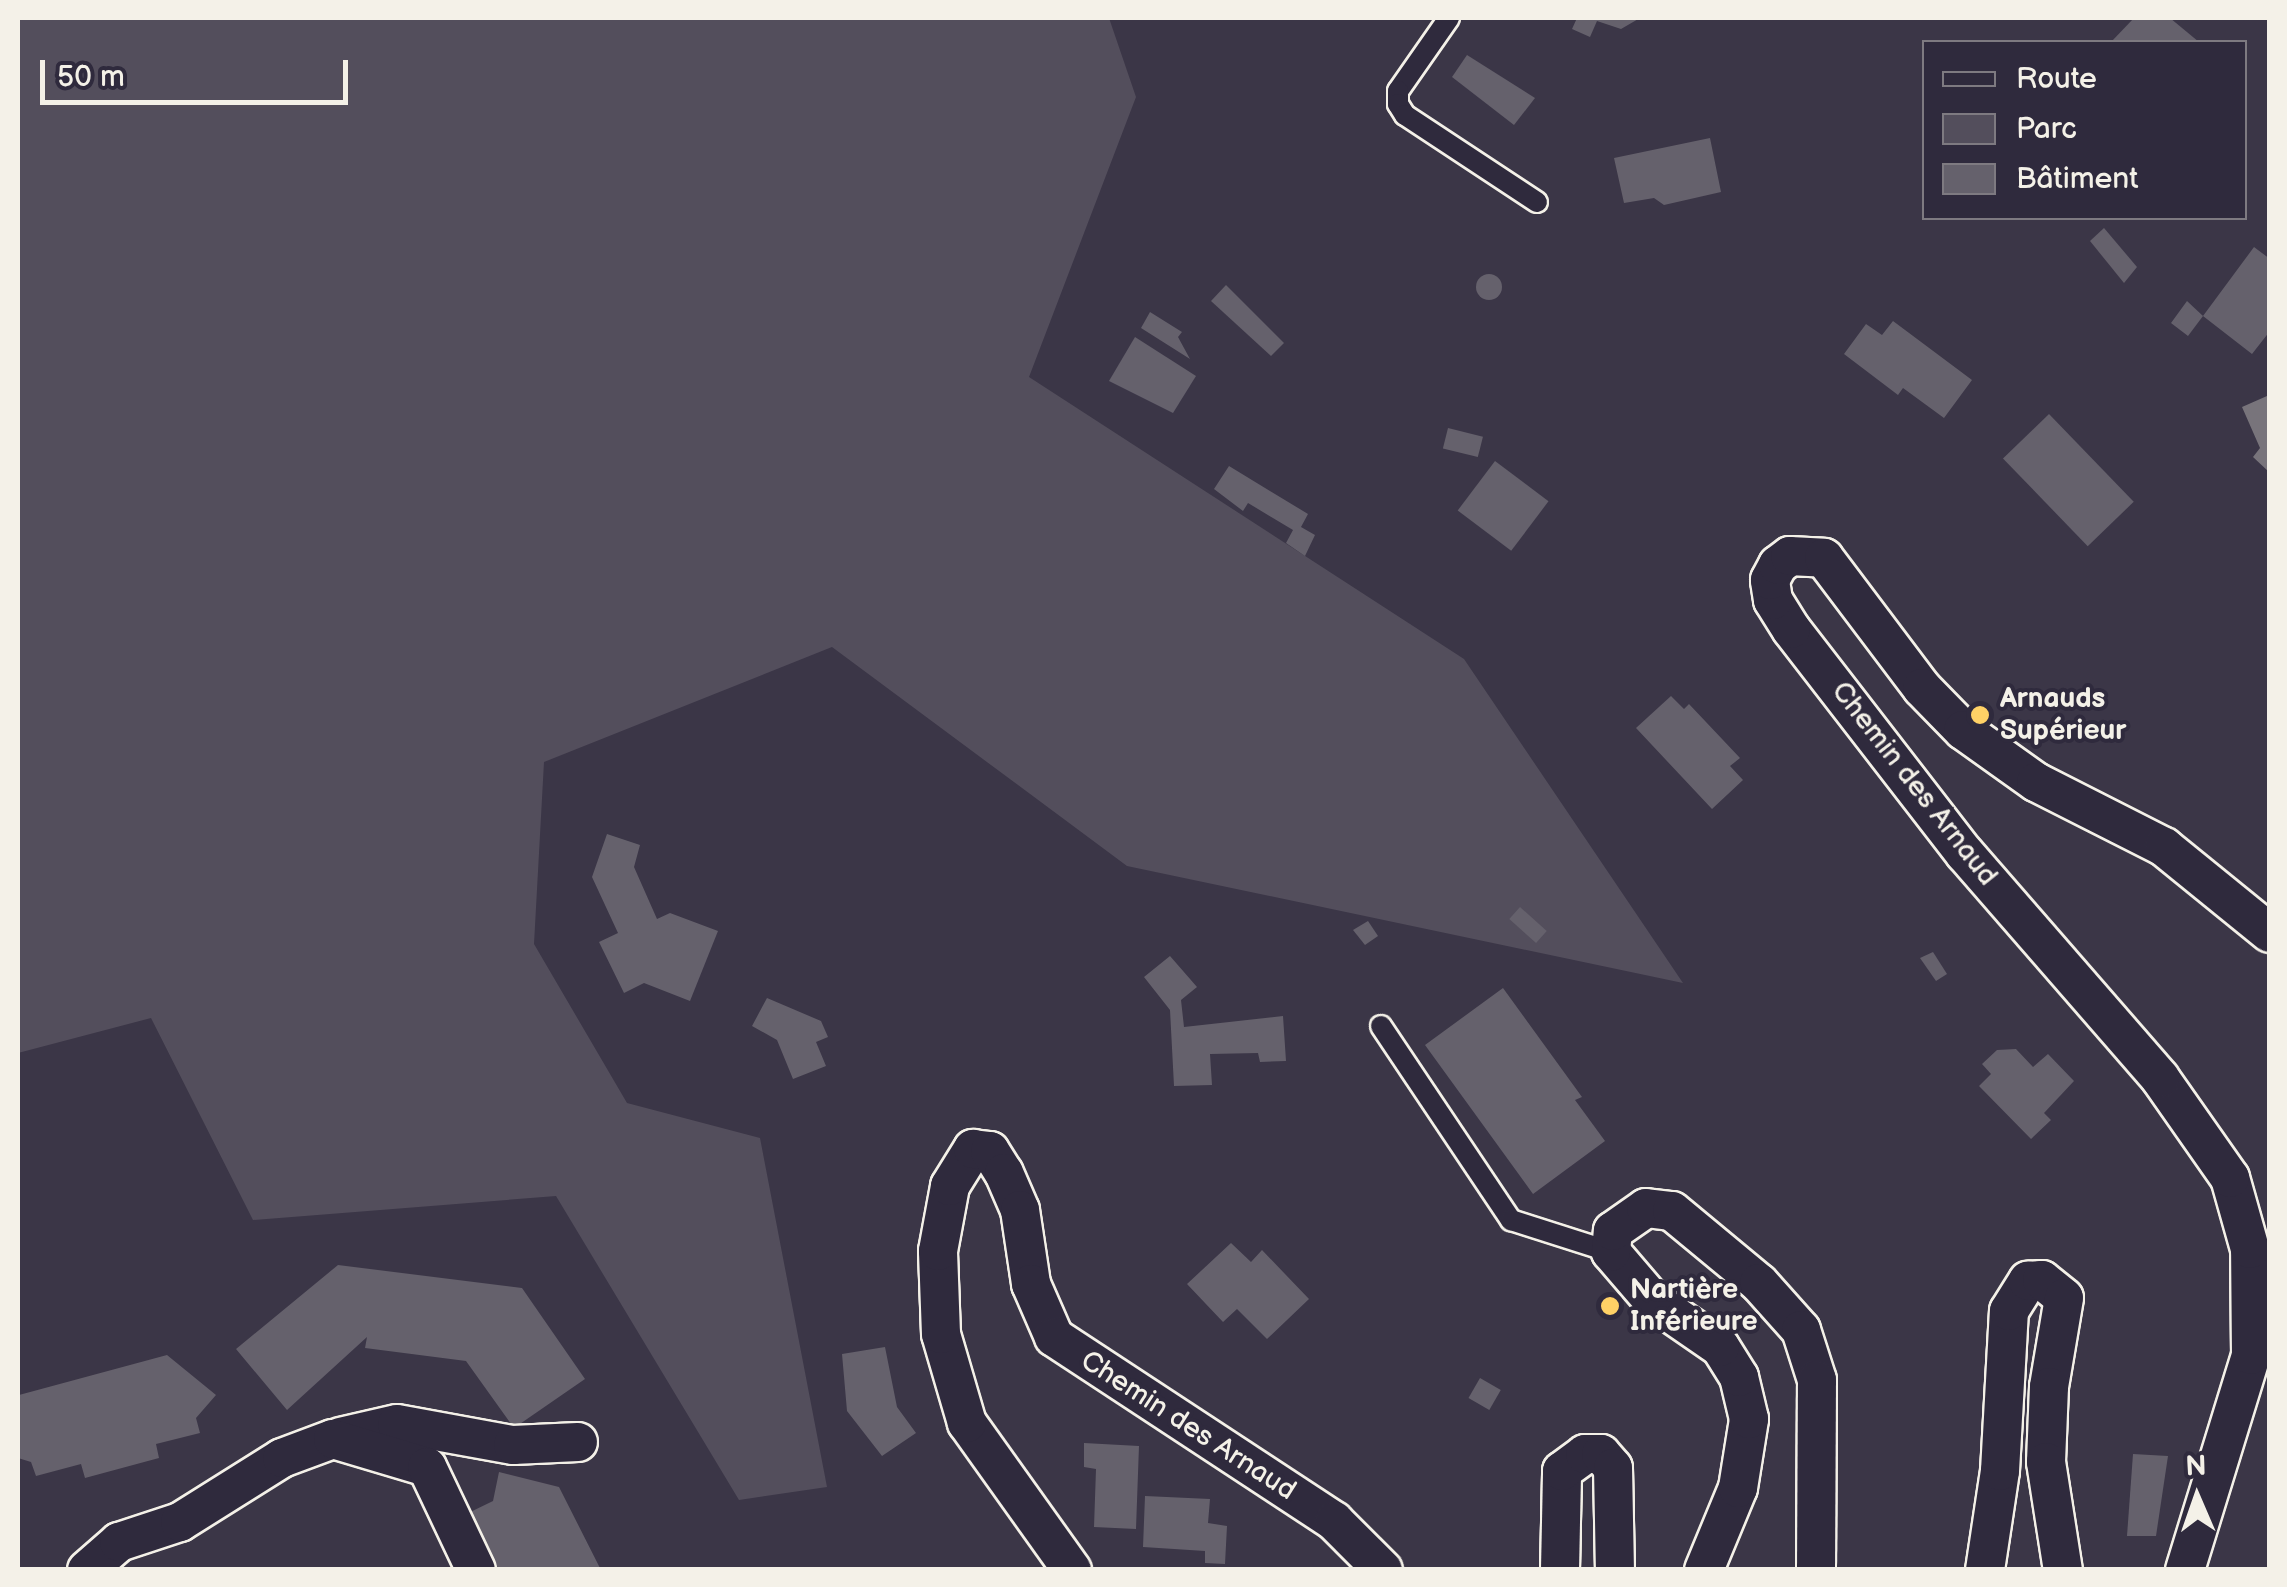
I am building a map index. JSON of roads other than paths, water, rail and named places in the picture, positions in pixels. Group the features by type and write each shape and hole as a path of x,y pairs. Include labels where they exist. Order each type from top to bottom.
{"street":[{"name":"Chemin des Arnaud","path":"2185,1570 2251,1355 2250,1249 2230,1178 2160,1078 1965,854 1791,629 1772,600 1770,580 1778,565 1790,556 1824,558 1922,688 1963,730 2036,782 2164,848 2270,933"},
{"name":"Chemin des Arnaud","path":"1072,1570 968,1424 941,1334 938,1251 950,1186 973,1149 990,1152 1004,1173 1020,1210 1031,1284 1054,1336 1334,1521 1383,1570"},
{"path":"1704,1570 1738,1488 1749,1418 1740,1378 1720,1348 1653,1301 1611,1252 1613,1230 1627,1216 1646,1208 1672,1211 1760,1283 1801,1330 1817,1380 1816,1570"},
{"path":"1985,1570 2000,1471 2009,1311 2028,1282 2042,1280 2064,1298 2048,1387 2046,1462 2063,1570"},
{"path":"86,1570 118,1542 180,1522 282,1458 333,1439 398,1424 513,1446 578,1442"},
{"path":"333,1439 427,1467 476,1570"},
{"path":"1560,1570 1562,1472 1585,1454 1601,1454 1613,1468 1615,1570"}],"lane":[{"path":"1450,18 1398,91 1398,104 1405,116 1537,202"},
{"path":"1381,1026 1511,1220 1611,1252"}],"place":[{"name":"Arnauds Supérieur","path":"1980,715"},
{"name":"Nartière Inférieure","path":"1610,1306"}]}
